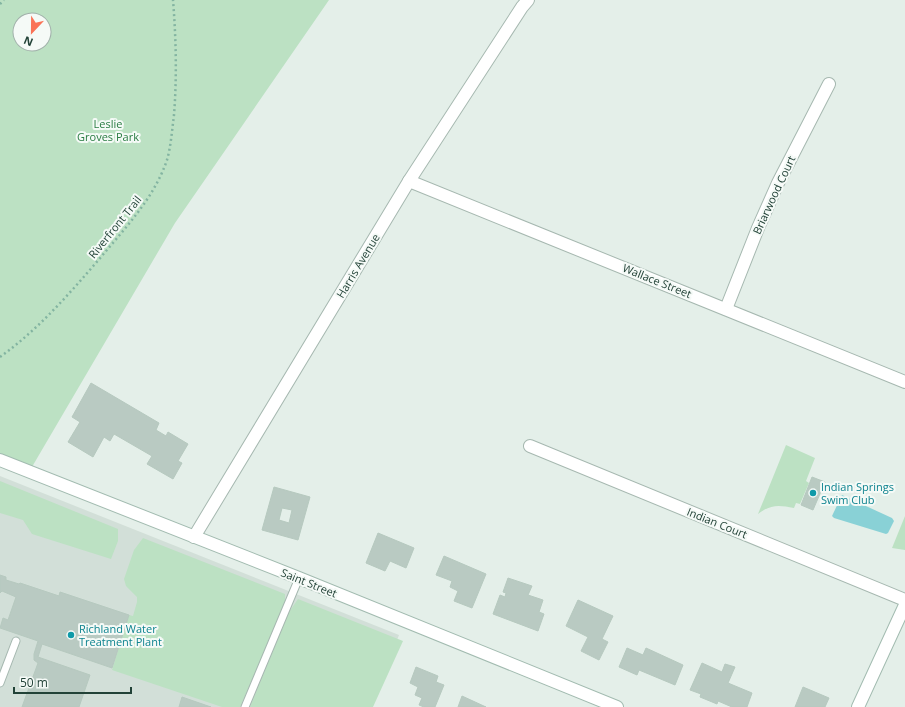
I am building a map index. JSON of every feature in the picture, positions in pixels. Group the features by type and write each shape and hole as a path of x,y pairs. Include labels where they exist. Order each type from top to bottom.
{"street":[{"name":"Harris Avenue","path":"194,538 409,181 528,0"},
{"name":"Briarwood Court","path":"726,309 758,228 778,183 829,84"},
{"name":"Wallace Street","path":"409,181 905,382"},
{"name":"Indian Court","path":"530,446 905,600"},
{"name":"Saint Street","path":"0,460 194,538 299,578 617,707"},
{"path":"858,707 905,605"}],"lane":[{"path":"245,707 299,578"},
{"path":"0,683 16,641"}],"path":[{"path":"0,4 4,0"},
{"name":"Riverfront Trail","path":"0,357 19,343 44,320 83,278 136,216 158,181 167,159 175,105 176,36 173,0"}],"shaded area":[{"path":"0,476 399,635 370,707 0,707"}],"green space":[{"name":"Leslie Groves Park","path":"0,0 329,0 175,223 29,472 0,460"},
{"path":"786,445 815,458 806,481 809,483 800,504 796,503 794,508 775,506 767,508 758,514"},
{"path":"0,481 118,529 118,541 111,559 32,534 23,520 0,513"},
{"path":"905,516 905,550 892,548"},
{"path":"143,538 285,594 285,604 240,707 222,707 112,670 129,615 133,616 137,602 137,597 126,586 124,579 134,550"},
{"path":"298,599 403,641 373,707 250,707 289,612"}],"water":[{"path":"842,495 892,518 894,521 888,533 886,534 834,518 832,516"}],"building":[{"path":"91,383 159,423 156,430 166,436 168,432 188,444 178,461 182,463 173,479 147,464 152,456 114,434 110,441 104,437 93,457 68,442 80,422 72,417"},
{"name":"Indian Springs Swim Club","path":"812,477 825,482 813,510 801,505"},
{"path":"274,487 310,497 298,540 262,530","holes":["282,508 292,510 289,523 279,520"]},
{"path":"378,533 414,548 406,568 390,561 385,571 366,563"},
{"path":"444,556 486,574 472,608 454,601 458,591 450,587 452,581 436,575"},
{"name":"Richland Water Treatment Plant","path":"0,575 6,577 6,580 59,596 60,592 129,615 112,668 42,644 38,657 90,675 79,707 22,707 38,663 34,660 34,654 38,641 0,628 3,618 8,620 16,597 2,591 0,593"},
{"path":"508,578 532,586 528,595 543,600 539,612 544,614 538,631 493,614 500,595 505,597 506,593 503,592"},
{"path":"578,600 613,616 602,639 608,642 599,660 581,651 588,637 566,626"},
{"path":"627,648 643,655 646,648 683,665 675,685 639,670 637,675 619,667"},
{"path":"702,663 722,672 725,664 735,667 728,683 752,693 747,707 732,707 718,701 717,704 700,697 701,694 690,690"},
{"path":"416,667 438,676 436,682 444,685 435,707 424,707 419,705 422,698 415,695 418,687 410,683"},
{"path":"803,687 829,698 825,707 795,707"},
{"path":"462,696 486,707 458,707"},
{"path":"182,697 211,707 179,707"}],"place":[{"name":"Indian Springs Swim Club","path":"813,493"},
{"name":"Richland Water Treatment Plant","path":"71,635"}]}
